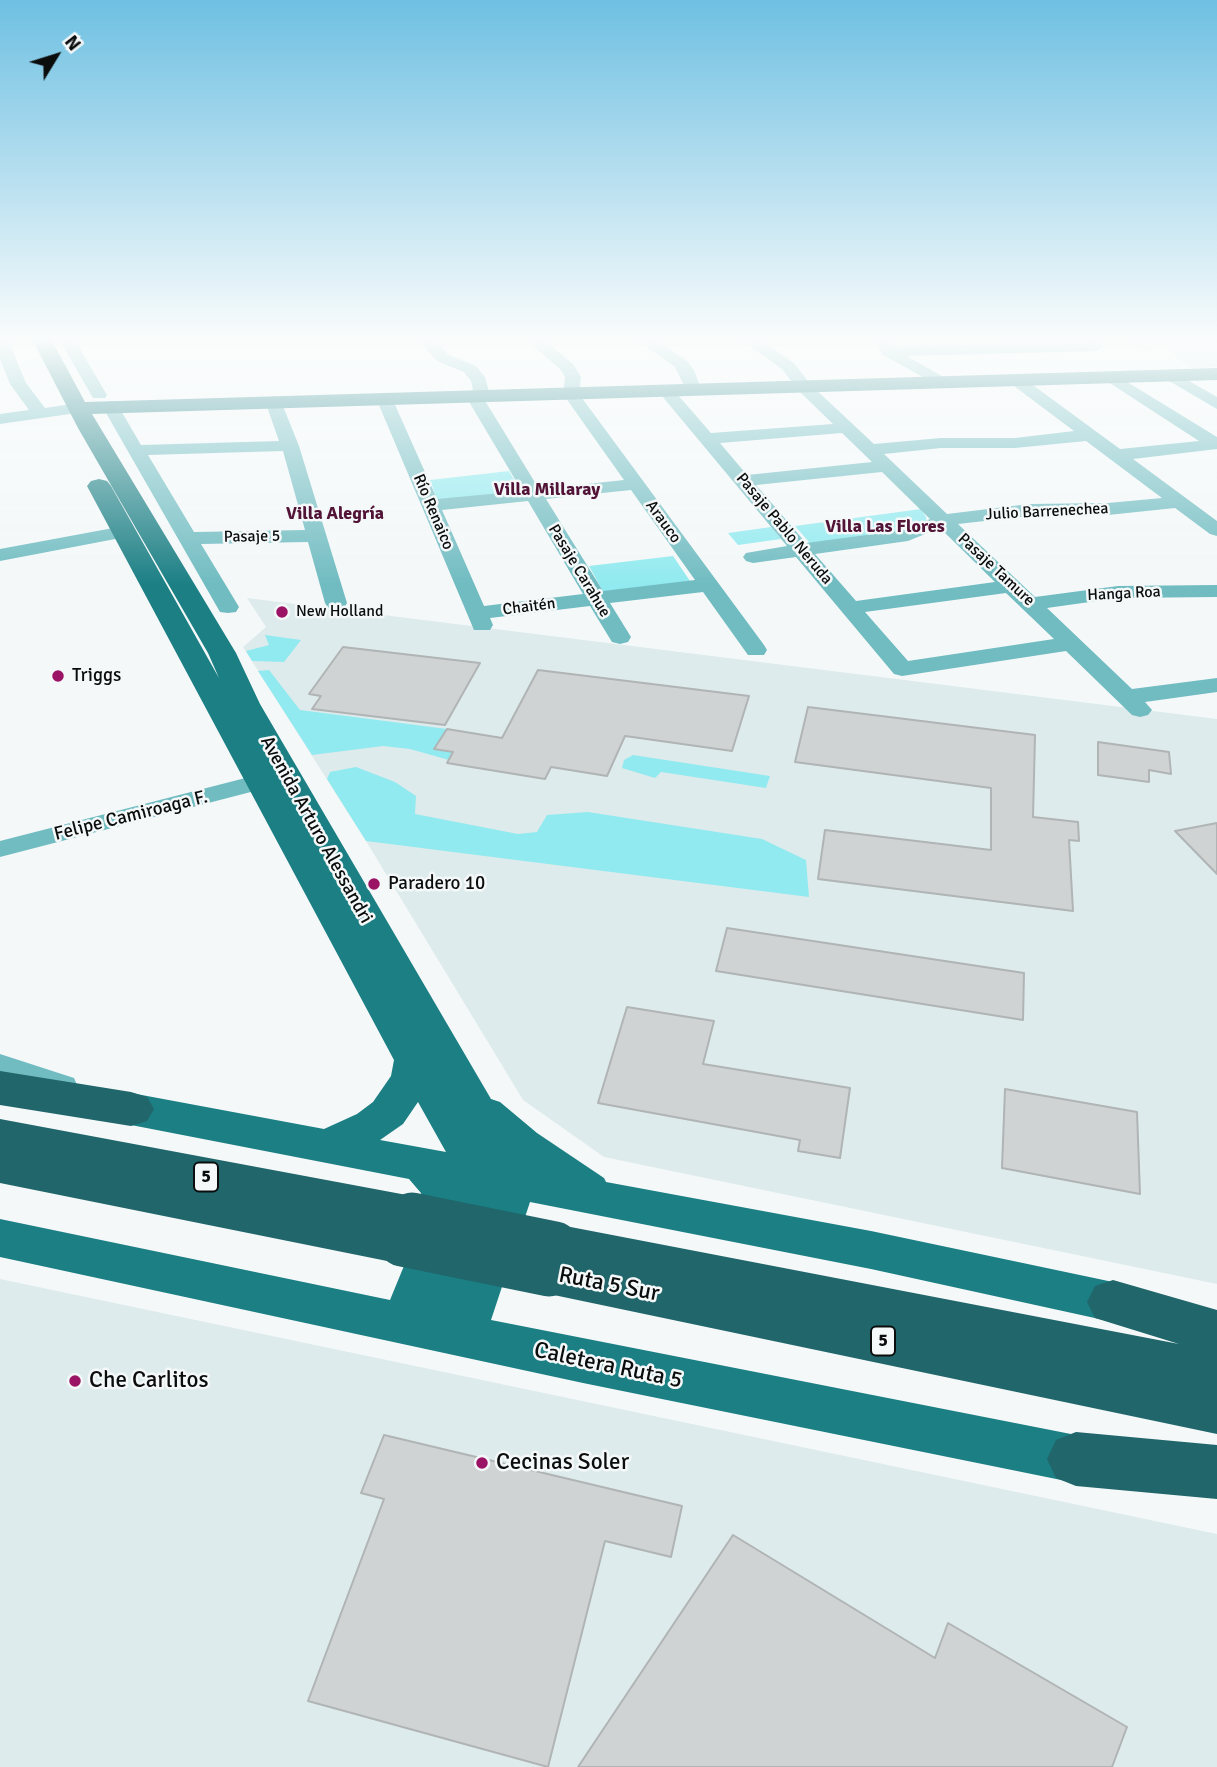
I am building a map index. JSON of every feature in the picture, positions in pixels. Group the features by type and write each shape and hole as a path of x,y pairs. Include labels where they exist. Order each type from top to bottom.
{"highway":[{"path":"0,1088 131,1109"},
{"name":"Ruta 5 Sur","path":"0,1137 407,1230 552,1259 1217,1376"},
{"name":"Ruta 5 Sur","path":"0,1164 407,1230"},
{"name":"Ruta 5 Sur","path":"552,1259 1217,1409"},
{"path":"1113,1302 1217,1333"},
{"path":"1076,1459 1217,1472"}],"main road":[{"name":"Avenida Arturo Alessandri","path":"82,419 124,532 414,1060 497,1180"},
{"name":"Avenida Arturo Alessandri","path":"85,419 222,653 245,704 470,1098 497,1180"},
{"path":"326,1147 372,1125 388,1113 411,1076 414,1060"},
{"path":"470,1098 522,1145 598,1197"},
{"path":"131,1109 872,1250 1113,1302"},
{"path":"423,1165 442,1187 446,1210 434,1328"},
{"path":"434,1328 506,1210 497,1180"},
{"name":"Caletera Ruta 5","path":"0,1238 434,1328 583,1362 1076,1459"}],"street":[{"name":"Avenida Arturo Alessandri","path":"95,419 136,450 228,607"},
{"path":"280,419 336,603"},
{"name":"Río Renaico","path":"393,419 479,619"},
{"name":"Pasaje Carahue","path":"491,419 533,495 620,637"},
{"name":"Arauco","path":"590,419 756,650"},
{"name":"Pasaje Pablo Neruda","path":"690,419 902,669 1073,643"},
{"name":"Pasaje Tamure","path":"837,419 1134,703 1217,685"},
{"path":"1069,419 1217,530"},
{"path":"1185,419 1217,444"},
{"path":"706,439 846,428"},
{"path":"869,450 941,443 1015,443 1090,435"},
{"path":"1117,455 1217,444"},
{"path":"136,450 290,446"},
{"path":"743,481 887,467"},
{"path":"430,506 635,484"},
{"name":"Julio Barrenechea","path":"753,557 908,535 943,520 1029,510 1097,510 1217,503"},
{"path":"0,555 124,532"},
{"name":"Pasaje 5","path":"187,538 317,536"},
{"name":"Chaitén","path":"479,619 595,599 707,585"},
{"path":"850,608 1013,586"},
{"name":"Hanga Roa","path":"1032,604 1127,591 1217,591"},
{"name":"Felipe Camiroaga F.","path":"0,849 261,782"},
{"path":"0,1066 131,1109"},
{"path":"1113,1302 1217,1321"},
{"name":"Caletera Ruta 5","path":"1076,1459 1217,1492"}],"shaded area":[{"path":"509,471 522,493 438,502 430,480"},
{"path":"921,509 927,525 815,549 795,526"},
{"path":"771,527 781,539 738,545 728,533"},
{"path":"673,556 690,581 604,593 589,566"},
{"path":"247,598 1217,719 1217,1284 604,1157 523,1100 366,841 243,647 266,627"},
{"path":"265,635 301,640 284,662 252,661 246,651 269,645"},
{"path":"269,670 300,710 447,729 435,749 453,752 449,760 410,749 383,746 312,755 258,671"},
{"path":"633,755 770,776 766,788 661,772 655,778 622,768 624,760"},
{"path":"356,767 395,782 416,796 415,814 518,834 537,832 547,815 588,812 762,839 806,860 809,897 366,841 327,779 330,772"},
{"path":"0,1279 1217,1534 1217,1767 0,1767"}],"building":[{"path":"343,647 480,663 445,725 312,709 321,696 309,694"},
{"path":"538,670 749,696 732,751 625,736 607,776 551,767 545,779 447,763 453,752 434,749 447,729 502,738"},
{"path":"808,707 1035,735 1033,817 1078,822 1079,841 1069,840 1073,911 818,879 825,830 991,850 991,788 795,762"},
{"path":"1098,742 1169,752 1171,774 1149,770 1149,782 1098,775"},
{"path":"1217,823 1217,874 1175,831"},
{"path":"727,928 1024,973 1023,1020 716,971"},
{"path":"627,1007 714,1021 703,1064 850,1088 840,1158 798,1151 800,1140 598,1103"},
{"path":"1005,1089 1137,1112 1140,1194 1002,1168"},
{"path":"384,1435 682,1506 671,1557 605,1541 548,1767 308,1701 384,1499 361,1493"},
{"path":"733,1535 935,1658 948,1623 1127,1727 1112,1767 578,1767"}],"place":[{"name":"New Holland","path":"282,612"},
{"name":"Triggs","path":"58,676"},
{"name":"Paradero 10","path":"374,884"},
{"name":"Che Carlitos","path":"75,1381"},
{"name":"Cecinas Soler","path":"482,1463"}],"district":[{"name":"Villa Millaray","path":"547,490"},
{"name":"Villa Alegría","path":"335,514"},
{"name":"Villa Las Flores","path":"885,527"}]}
